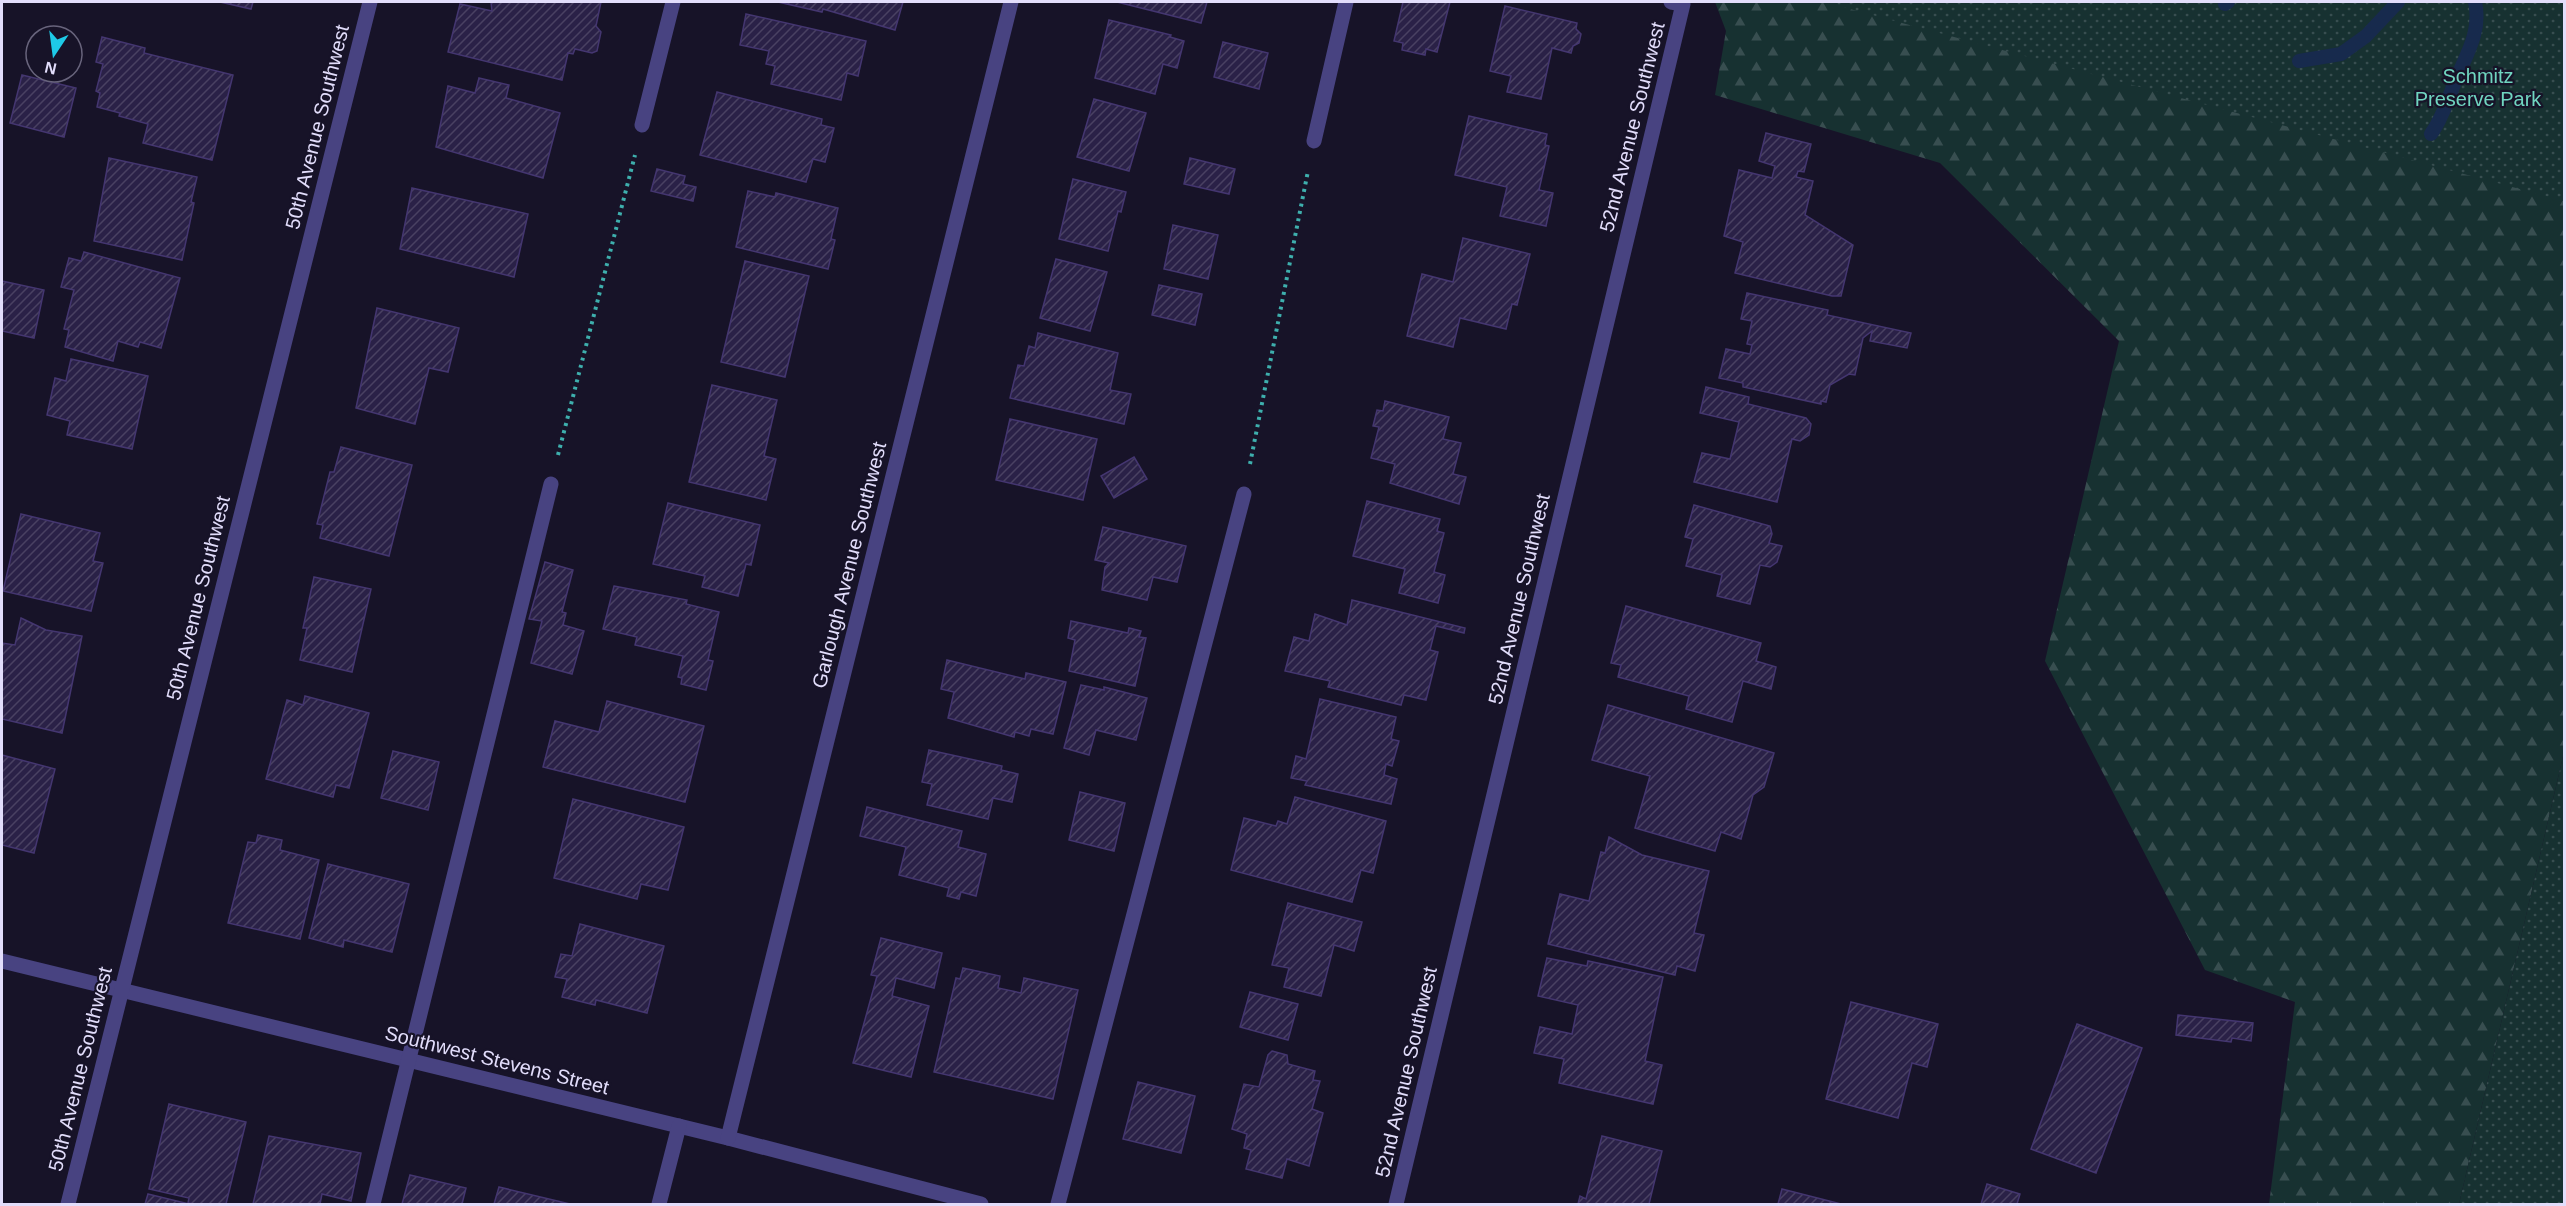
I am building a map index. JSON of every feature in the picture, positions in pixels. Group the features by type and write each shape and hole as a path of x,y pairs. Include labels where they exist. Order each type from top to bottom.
{"street":[{"name":"50th Avenue Southwest","path":"68,1204 370,2"},
{"path":"642,125 674,2"},
{"name":"Garlough Avenue Southwest","path":"728,1138 1011,2"},
{"path":"1314,141 1346,2"},
{"name":"52nd Avenue Southwest","path":"1396,1204 1677,3"},
{"path":"373,1204 551,483"},
{"path":"1058,1204 1244,494"},
{"name":"Southwest Stevens Street","path":"2,961 728,1138 981,1204"},
{"path":"659,1204 679,1126"}],"path":[{"path":"551,483 642,125"},
{"path":"1244,494 1314,141"}],"green space":[{"path":"1715,2 1836,2 2564,200 2564,752 2459,1204 2269,1204 2295,1002 2205,970 2045,661 2119,341 1940,163 1715,95 1726,31"},
{"name":"Schmitz Preserve Park","path":"1824,2 2564,2 2564,201"},
{"path":"2564,752 2564,1204 2459,1204"}],"building":[{"path":"220,2 253,2 251,9"},
{"path":"491,2 601,2 596,26 601,32 597,51 592,53 575,49 573,54 568,53 562,80 448,52 460,4 492,11"},
{"path":"778,2 903,2 895,30 823,9 822,12"},
{"path":"1117,2 1207,2 1201,23"},
{"path":"1403,2 1450,2 1437,52 1426,49 1425,55 1402,50 1403,43 1394,41"},
{"path":"1505,6 1577,23 1576,29 1581,34 1579,43 1573,46 1571,53 1552,48 1541,99 1507,92 1511,76 1490,71"},
{"path":"746,14 866,41 858,76 847,73 841,100 771,84 775,66 766,64 769,51 740,45"},
{"path":"1109,20 1171,35 1170,37 1184,41 1177,68 1163,64 1155,94 1095,78"},
{"path":"102,37 145,48 144,53 233,75 212,160 143,143 148,124 97,107 100,93 96,91 103,64 96,62"},
{"path":"1223,42 1268,53 1259,89 1214,77"},
{"path":"22,75 24,75 24,84 59,84 76,88 64,137 10,123"},
{"path":"479,78 509,85 506,98 560,113 543,178 436,147 448,86 475,93"},
{"path":"717,92 822,119 821,125 834,128 825,162 813,159 806,182 700,155"},
{"path":"1094,99 1146,113 1129,171 1077,157"},
{"path":"1469,116 1547,134 1545,145 1549,146 1539,190 1553,193 1546,226 1500,216 1507,187 1455,175"},
{"path":"1766,133 1811,144 1804,172 1798,171 1796,177 1813,181 1805,215 1853,245 1841,296 1832,296 1735,273 1743,242 1724,236 1739,170 1772,178 1775,166 1759,161"},
{"path":"109,158 197,177 182,260 94,241"},
{"path":"1190,158 1235,169 1229,194 1184,184"},
{"path":"657,169 685,176 683,184 696,187 693,201 651,191"},
{"path":"1073,179 1126,192 1121,212 1118,211 1108,251 1059,239"},
{"path":"412,188 528,214 514,277 400,249"},
{"path":"748,191 775,197 776,193 838,208 831,239 835,240 828,269 736,247"},
{"path":"1173,225 1218,235 1208,279 1164,269"},
{"path":"1463,238 1530,254 1517,305 1512,304 1506,329 1460,318 1453,347 1407,336 1422,274 1453,282"},
{"path":"84,252 180,278 161,348 140,342 138,347 118,341 113,361 65,347 69,330 64,329 74,290 61,287 69,258 81,261"},
{"path":"1056,259 1107,272 1090,331 1040,318"},
{"path":"745,261 809,276 785,377 721,362"},
{"path":"2,281 44,290 34,338 2,331"},
{"path":"1159,285 1202,294 1195,325 1152,315"},
{"path":"1747,293 1828,310 1827,315 1911,333 1907,348 1870,341 1872,331 1863,338 1855,375 1849,374 1830,385 1826,402 1821,401 1821,404 1743,387 1743,383 1719,378 1726,349 1750,354 1752,345 1747,344 1752,321 1741,319"},
{"path":"377,308 459,328 448,372 429,368 415,424 356,408"},
{"path":"1038,333 1118,353 1110,390 1131,394 1124,424 1010,398 1018,365 1024,366 1029,346 1035,348"},
{"path":"71,359 148,376 132,449 67,435 70,421 47,415 55,378 66,381"},
{"path":"712,385 777,400 764,456 776,459 766,500 689,482"},
{"path":"1706,387 1749,397 1748,404 1806,418 1811,424 1809,435 1800,441 1792,439 1777,502 1694,482 1702,453 1730,459 1739,422 1700,413"},
{"path":"1385,401 1449,417 1443,439 1461,443 1453,474 1466,477 1459,504 1390,483 1395,464 1371,458 1379,427 1373,426 1377,410 1383,411"},
{"path":"1010,419 1097,439 1083,500 996,480"},
{"path":"341,447 412,465 389,556 320,538 323,525 317,524 330,472 334,472"},
{"path":"1134,457 1147,479 1114,498 1101,476"},
{"path":"1367,501 1440,519 1437,531 1444,533 1434,572 1445,575 1438,603 1399,593 1405,569 1353,556"},
{"path":"668,503 760,525 751,565 746,564 738,596 702,587 705,576 653,564"},
{"path":"1694,505 1770,526 1772,534 1769,543 1782,546 1777,562 1770,567 1760,565 1750,604 1717,596 1722,575 1686,566 1693,539 1685,537"},
{"path":"21,514 100,533 93,561 103,563 91,611 3,591"},
{"path":"1103,527 1186,546 1177,582 1153,577 1147,600 1102,590 1105,567 1109,563 1095,560"},
{"path":"545,562 573,570 562,612 566,613 563,625 584,631 572,674 531,663 542,621 529,619"},
{"path":"314,577 371,589 352,672 300,660 307,628 303,628"},
{"path":"614,586 687,600 686,604 719,612 708,660 713,661 706,690 681,684 682,678 678,677 683,656 635,645 637,637 603,629"},
{"path":"1352,600 1465,628 1464,633 1436,626 1430,650 1438,652 1426,700 1404,695 1401,705 1328,687 1330,681 1285,671 1294,637 1309,641 1315,614 1347,625"},
{"path":"1626,606 1761,643 1756,661 1776,667 1771,689 1743,681 1732,722 1686,709 1689,696 1618,677 1621,665 1611,663"},
{"path":"21,618 46,630 82,636 62,733 2,719 2,643 15,645"},
{"path":"1071,621 1128,633 1129,628 1141,631 1139,637 1146,638 1135,686 1069,671 1075,640 1068,638"},
{"path":"947,660 1025,679 1026,673 1066,682 1053,734 1031,729 1029,736 1015,732 1014,737 948,718 954,692 941,689"},
{"path":"1081,685 1104,690 1104,687 1147,698 1136,740 1096,730 1089,755 1064,748"},
{"path":"305,696 369,713 349,788 336,785 333,797 266,779 287,700 303,705"},
{"path":"1320,699 1396,717 1391,739 1399,741 1392,766 1386,764 1384,775 1397,779 1391,804 1305,785 1307,781 1291,778 1296,756 1306,759"},
{"path":"607,701 704,726 685,802 543,767 555,721 599,732"},
{"path":"1608,705 1774,753 1764,787 1753,795 1741,839 1721,832 1715,851 1635,828 1650,776 1592,760"},
{"path":"929,750 1002,766 1001,770 1018,774 1012,802 993,798 988,819 927,805 932,784 922,782"},
{"path":"393,751 439,762 428,810 381,798"},
{"path":"2,755 55,769 34,853 2,845"},
{"path":"1080,792 1125,803 1114,851 1069,840"},
{"path":"1295,797 1386,821 1373,873 1361,870 1352,902 1231,870 1244,818 1276,826 1278,821 1287,824"},
{"path":"573,799 684,827 668,890 641,884 637,899 554,878"},
{"path":"867,807 962,831 958,847 986,854 976,896 961,892 959,899 947,896 949,888 899,875 906,847 860,836"},
{"path":"258,835 282,840 280,850 319,860 300,939 228,923 248,842 256,843"},
{"path":"1609,837 1642,855 1709,871 1694,933 1704,935 1695,971 1677,966 1675,975 1548,944 1560,894 1589,901 1601,852 1605,853"},
{"path":"328,864 409,884 392,952 344,940 343,947 309,938"},
{"path":"1288,903 1362,922 1354,951 1334,945 1321,996 1284,987 1289,968 1272,965"},
{"path":"580,924 664,946 647,1013 596,1000 595,1005 562,997 567,979 555,977 561,954 572,956"},
{"path":"881,938 942,953 934,988 896,978 892,996 929,1006 911,1077 853,1063 877,976 871,975"},
{"path":"1547,958 1587,966 1588,961 1663,977 1645,1061 1662,1065 1653,1104 1559,1083 1564,1059 1534,1053 1540,1027 1572,1034 1578,1005 1538,996"},
{"path":"963,968 1000,976 998,988 1021,993 1024,978 1078,990 1053,1099 934,1072 956,978 960,979"},
{"path":"1250,992 1298,1004 1288,1040 1240,1027"},
{"path":"1851,1002 1938,1024 1927,1067 1912,1063 1898,1118 1826,1099"},
{"path":"2178,1015 2253,1023 2251,1041 2232,1038 2231,1042 2176,1035"},
{"path":"2077,1024 2142,1048 2096,1173 2031,1149"},
{"path":"1272,1051 1287,1055 1288,1064 1315,1071 1313,1080 1320,1081 1312,1109 1323,1113 1309,1166 1287,1159 1282,1178 1246,1169 1251,1150 1244,1148 1247,1134 1232,1129 1244,1084 1259,1087 1268,1055"},
{"path":"1138,1082 1195,1096 1181,1153 1123,1139"},
{"path":"169,1104 246,1122 226,1204 188,1203 189,1198 149,1189"},
{"path":"269,1136 361,1153 351,1201 322,1194 320,1204 253,1204"},
{"path":"1602,1136 1662,1151 1649,1204 1578,1204 1580,1196 1586,1199"},
{"path":"410,1175 466,1188 462,1204 402,1204"},
{"path":"1987,1184 2020,1194 2017,1204 1981,1204"},
{"path":"499,1187 570,1204 494,1204"},
{"path":"1782,1189 1841,1204 1778,1204"},
{"path":"148,1194 189,1204 145,1204"}],"waterway":[{"path":"2299,61 2341,54 2366,36 2398,2"},
{"path":"2431,134 2441,117 2471,46 2476,25 2475,2"}]}
